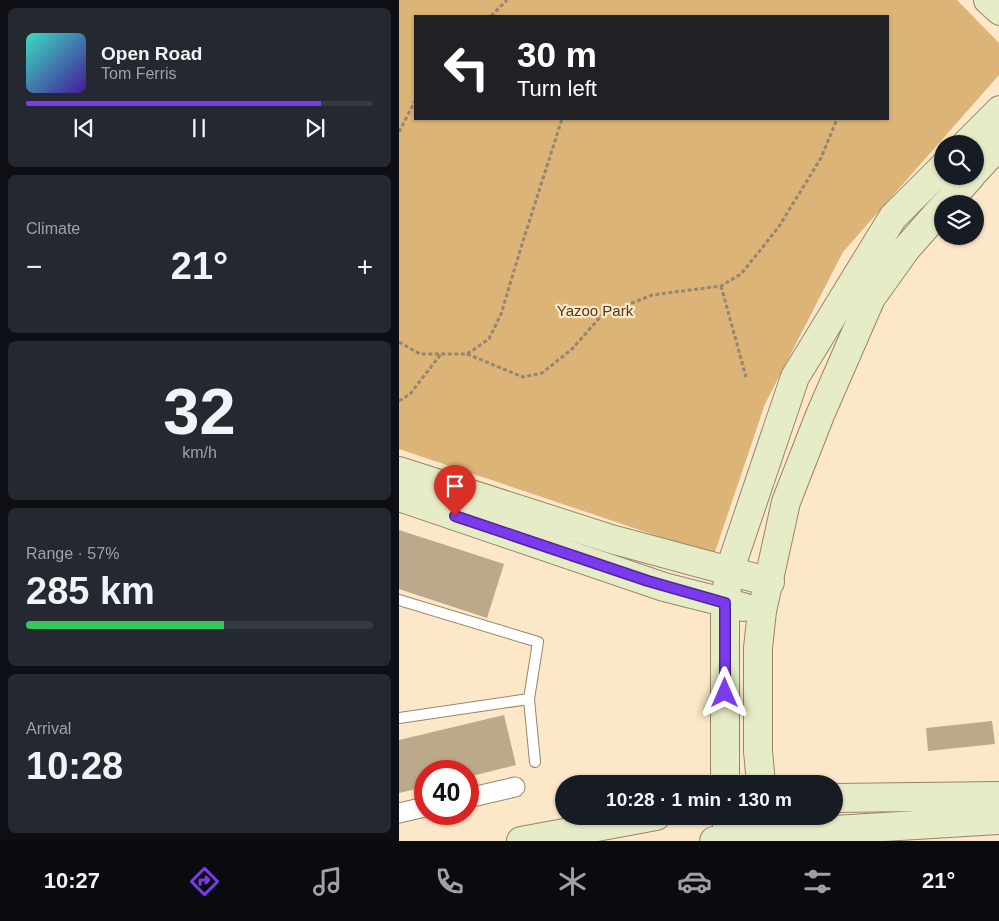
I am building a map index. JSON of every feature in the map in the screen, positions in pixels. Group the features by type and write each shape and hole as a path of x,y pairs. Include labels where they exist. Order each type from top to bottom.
{"street":[{"path":"988,0 999,11"},
{"path":"975,135 999,110"},
{"path":"984,161 999,144"},
{"path":"725,775 725,603 729,572 795,377 893,217 934,176"},
{"path":"954,195 963,185"},
{"path":"760,775 758,742 758,648 762,611 770,582 785,502 820,415 871,298 906,249 934,218"},
{"path":"399,471 611,539 770,582"},
{"path":"399,497 647,581 725,603 762,611"},
{"path":"479,796 515,788"},
{"path":"843,798 999,796"},
{"path":"399,813 414,810"},
{"path":"843,823 999,820"},
{"path":"521,841 607,825"},
{"path":"723,832 766,825"}],"lane":[{"path":"399,600 538,642 529,699 535,762"},
{"path":"399,718 529,699"}],"path":[{"path":"492,15 507,0"},
{"path":"399,132 414,103"},
{"path":"467,354 489,339 501,314 562,120"},
{"path":"399,342 420,354 467,354 523,377 542,373 572,349 602,315 651,295 721,286 741,274 777,228 821,158 837,120"},
{"path":"721,286 746,377"},
{"path":"399,401 410,394 441,354"}],"green space":[{"name":"Yazoo Park","path":"399,0 957,0 999,43 999,75 946,135 934,135 934,149 843,252 765,404 714,555 399,449"}],"building":[{"path":"399,530 504,564 487,618 399,589"},
{"path":"504,715 516,765 479,774 479,760 414,760 414,790 399,793 399,740"},
{"path":"992,721 995,744 928,751 926,728"}],"route":[{"path":"455,516 665,587 725,603 725,693"}]}
